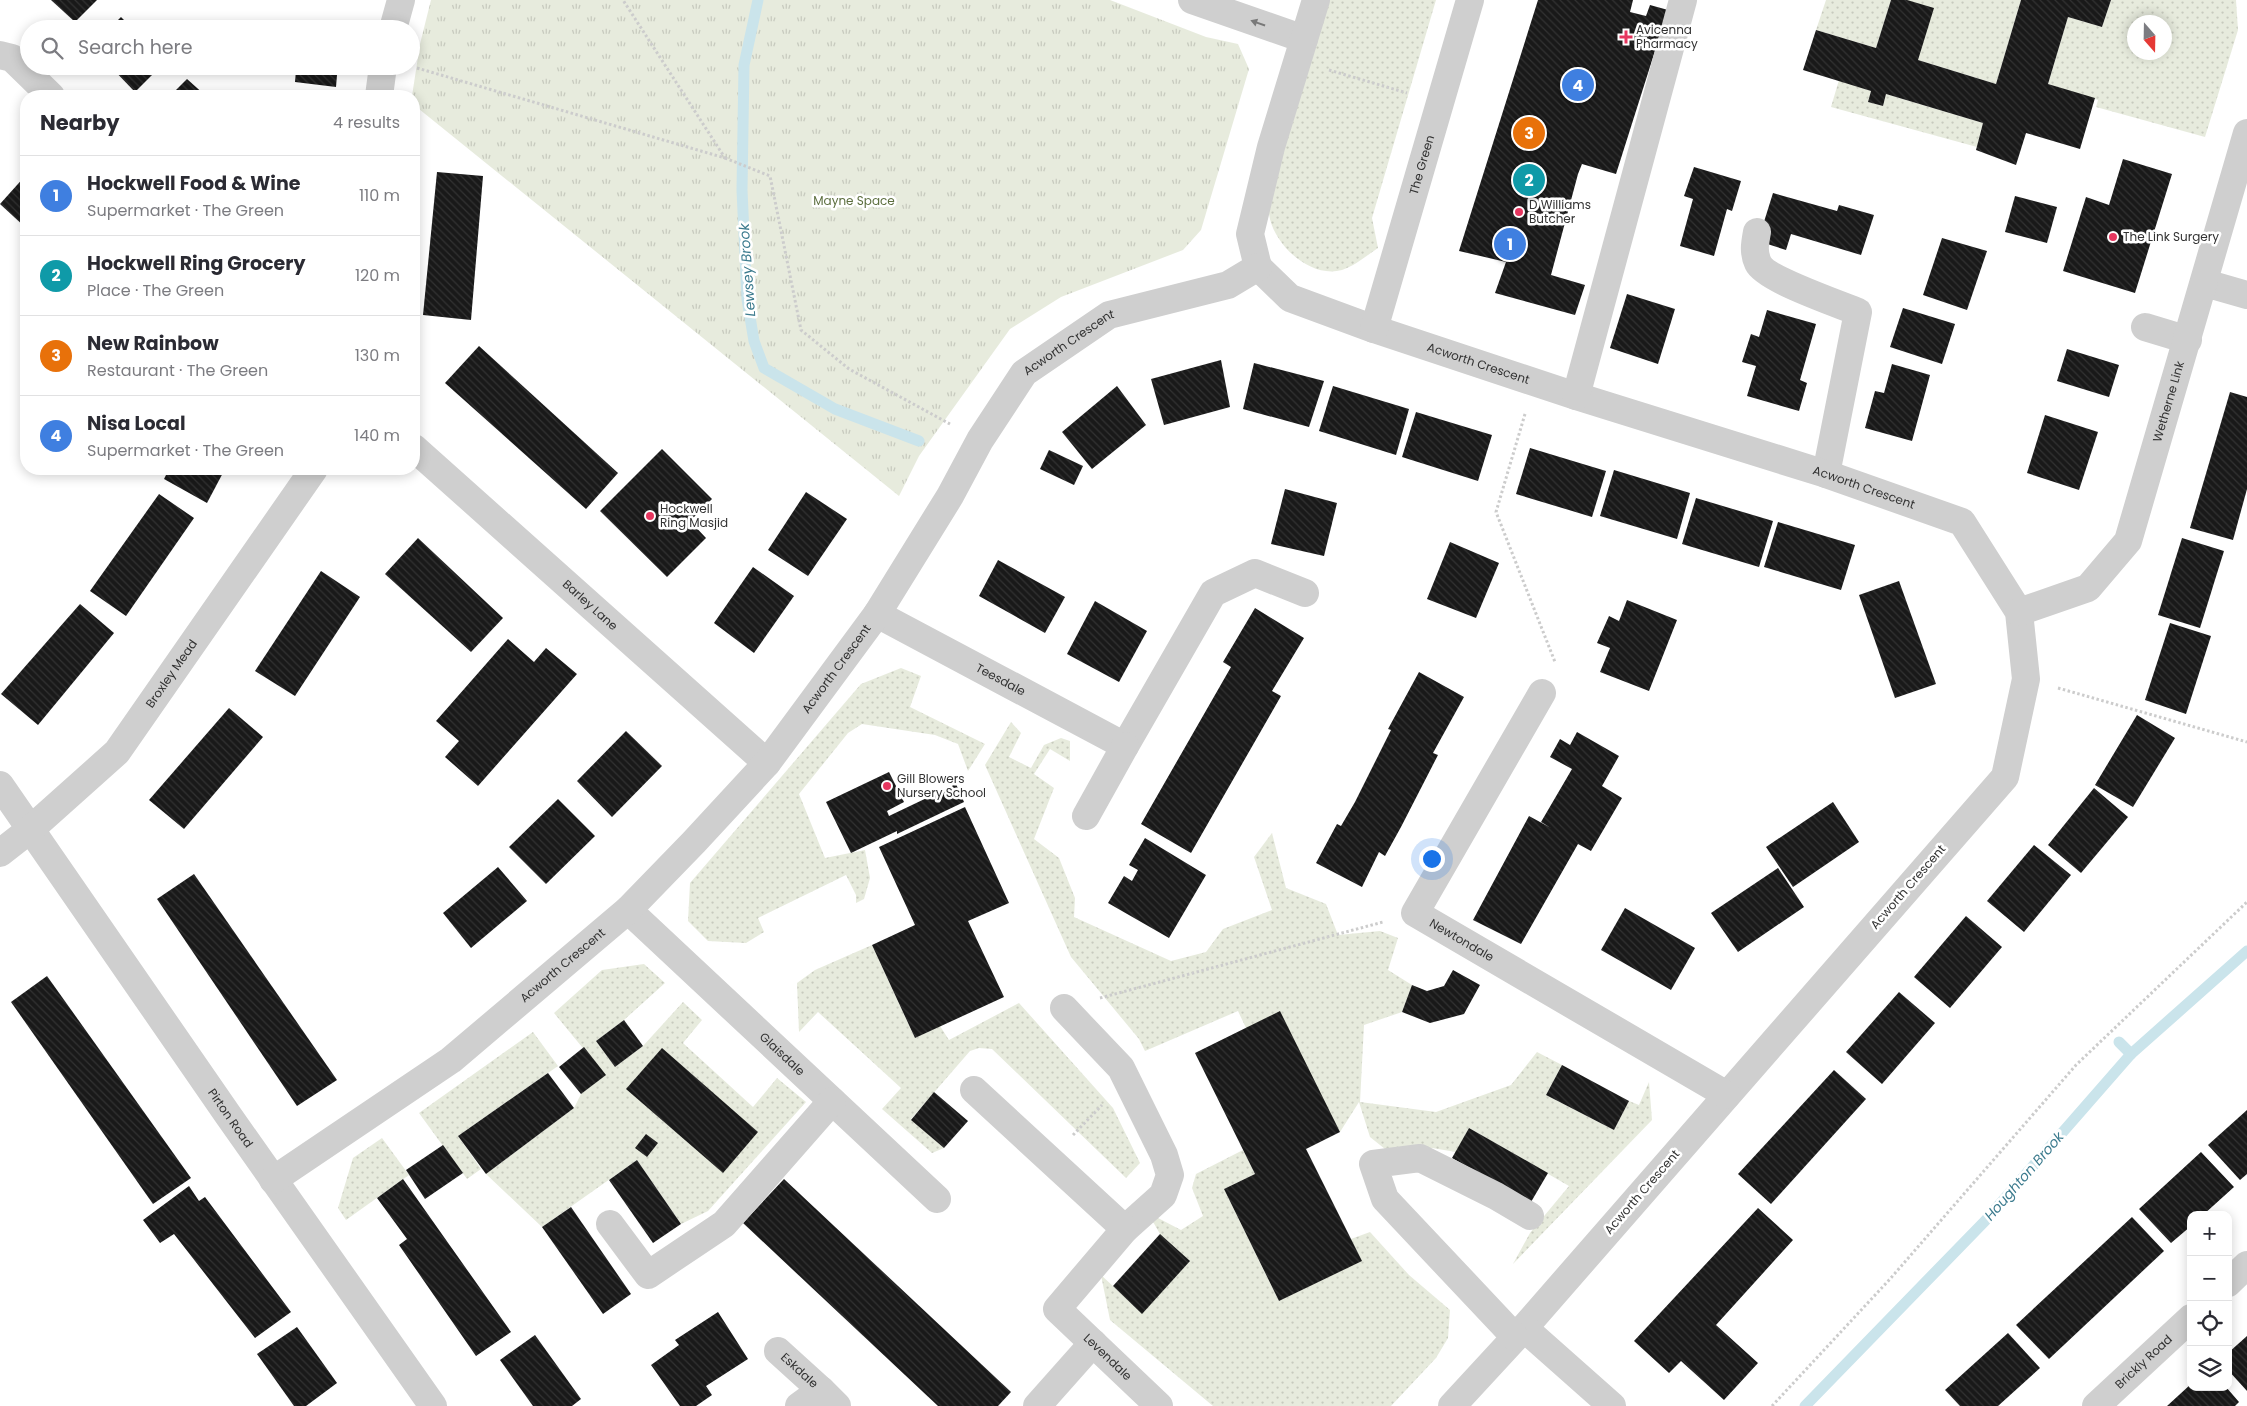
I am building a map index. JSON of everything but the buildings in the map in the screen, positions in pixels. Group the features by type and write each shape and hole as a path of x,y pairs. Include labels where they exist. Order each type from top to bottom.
{"street":[{"path":"395,20 401,0"},
{"path":"1192,0 1304,39"},
{"path":"1258,267 1250,234 1271,147 1316,0"},
{"name":"The Green","path":"1374,329 1470,0"},
{"path":"1576,396 1683,0"},
{"path":"0,55 12,58 20,66"},
{"path":"29,75 44,90"},
{"path":"380,90 382,75"},
{"name":"Wetherne Link","path":"2019,612 2088,588 2128,541 2205,283 2247,133"},
{"path":"1757,232 1754,250 1759,265 1774,277 1858,312 1826,474"},
{"name":"Acworth Crescent","path":"273,1180 451,1060 628,910 767,763 877,614 950,496 980,440 1024,373 1109,315 1228,285 1258,267 1290,298 1374,329 1576,396 1826,474 1962,522 2019,612 2026,679 2005,777 1520,1332 1452,1406"},
{"path":"2205,283 2247,295"},
{"path":"2145,327 2188,340"},
{"name":"Barley Lane","path":"420,453 767,763"},
{"name":"Broxley Mead","path":"0,853 32,828 117,752 310,475"},
{"path":"1086,816 1212,593 1255,573 1305,593"},
{"name":"Teesdale","path":"877,614 1125,746"},
{"name":"Newtondale","path":"1542,693 1415,913 1727,1094"},
{"name":"Pirton Road","path":"0,785 32,828 273,1180 434,1406"},
{"name":"Glaisdale","path":"628,910 937,1199"},
{"path":"974,1090 1125,1229 1163,1195 1170,1175 1164,1155 1121,1068 1064,1008"},
{"path":"610,1224 648,1276 724,1224 832,1101"},
{"path":"1530,1216 1496,1196 1420,1158 1373,1164 1385,1199 1520,1332 1612,1406"},
{"name":"Levendale","path":"1125,1229 1057,1309 1159,1406"},
{"path":"2232,1279 2247,1265"},
{"name":"Brickly Road","path":"2096,1406 2187,1322"},
{"path":"1037,1406 1093,1343"},
{"name":"Eskdale","path":"778,1351 829,1398"},
{"name":"Eskdale","path":"799,1406 829,1398"}],"path":[{"path":"623,0 725,158"},
{"path":"420,69 725,158 770,176 801,330 849,369 980,440"},
{"path":"1328,69 1439,102"},
{"path":"1535,382 1496,512 1556,662 1542,693"},
{"path":"2026,679 2247,742"},
{"path":"1772,1406 1890,1279 2076,1065 2247,902"},
{"path":"1064,1008 1415,913"},
{"path":"1050,1160 1126,1079"}],"green space":[{"name":"Mayne Space","path":"431,0 1110,0 1206,37 1238,44 1249,69 1201,230 1183,250 1061,297 1010,329 919,456 899,496 420,110 420,90 413,90 415,75 420,75 420,44"},
{"path":"1328,0 1436,0 1372,218 1378,248 1347,268 1330,271 1318,269 1295,257 1278,237 1269,214 1270,194"},
{"path":"1826,0 1891,0 1876,48 1816,30"},
{"path":"1907,0 2021,0 1996,84 1918,60"},
{"path":"2111,0 2236,0 2238,30 2205,137 2096,107 2098,100 2048,84 2068,17 2102,27"},
{"path":"1839,80 1871,91 1868,102 1883,106 1886,94 1983,123 1977,147 1831,107"},
{"path":"901,668 921,676 910,707 985,744 968,771 958,744 935,735 862,724 848,733 799,794 825,858 865,850 870,878 864,899 856,903 856,895 846,875 758,918 764,932 746,943 708,941 688,921 690,883 861,684"},
{"path":"1011,722 1021,733 1009,757 1031,768 1044,745 1061,738 1070,741 1070,761 1050,749 1034,774 1054,788 1034,839 1059,858 1075,898 1074,917 1171,961 1206,952 1223,929 1272,910 1254,857 1272,833 1286,888 1326,904 1338,935 1380,931 1398,938 1388,970 1412,985 1402,1012 1364,1025 1360,1102 1436,1112 1511,1085 1537,1052 1562,1065 1546,1095 1614,1130 1629,1101 1639,1105 1649,1082 1652,1120 1513,1264 1530,1233 1569,1186 1469,1128 1456,1152 1432,1148 1390,1153 1370,1137 1359,1102 1340,1132 1246,1028 1238,1011 1145,1051 1139,1039 1071,957 985,765"},
{"path":"872,945 915,1038 940,1026 949,1040 1019,1003 1113,1108 1140,1163 1126,1178 992,1049 979,1048 970,1051 911,1119 944,1148 932,1153 882,1109 901,1088 818,1012 799,1032 797,983 815,970"},
{"path":"644,964 665,983 624,1020 596,1041 615,1067 643,1046 683,1002 702,1020 683,1043 753,1107 777,1078 806,1102 708,1211 681,1224 637,1160 542,1227 486,1174 574,1108 581,1094 605,1075 554,1013 602,970"},
{"path":"533,1032 558,1066 458,1136 481,1169 467,1179 419,1113"},
{"path":"382,1138 409,1175 346,1220 338,1208 353,1158"},
{"path":"1243,1150 1255,1174 1224,1189 1279,1301 1361,1261 1351,1239 1370,1232 1409,1275 1450,1310 1448,1338 1436,1358 1391,1406 1213,1406 1110,1320 1101,1275 1142,1313 1160,1234 1152,1220 1158,1218 1181,1230 1203,1216 1192,1188 1196,1174"}],"waterway":[{"name":"Lewsey Brook","path":"758,0 744,65 742,190 747,299 754,341 764,368 835,409 919,441"},
{"name":"Houghton Brook","path":"1805,1406 1985,1221 2131,1054 2247,951"},
{"path":"2119,1042 2131,1054"}],"place":[{"name":"Avicenna Pharmacy","path":"1626,37"},
{"name":"Nisa Local","path":"1578,85"},
{"name":"New Rainbow","path":"1529,133"},
{"name":"Hockwell Ring Grocery","path":"1529,180"},
{"name":"D Williams Butcher","path":"1519,212"},
{"name":"The Link Surgery","path":"2113,237"},
{"name":"Hockwell Food & Wine","path":"1510,244"},
{"name":"Hockwell Ring Masjid","path":"650,516"},
{"name":"Gill Blowers Nursery School","path":"887,786"}]}
